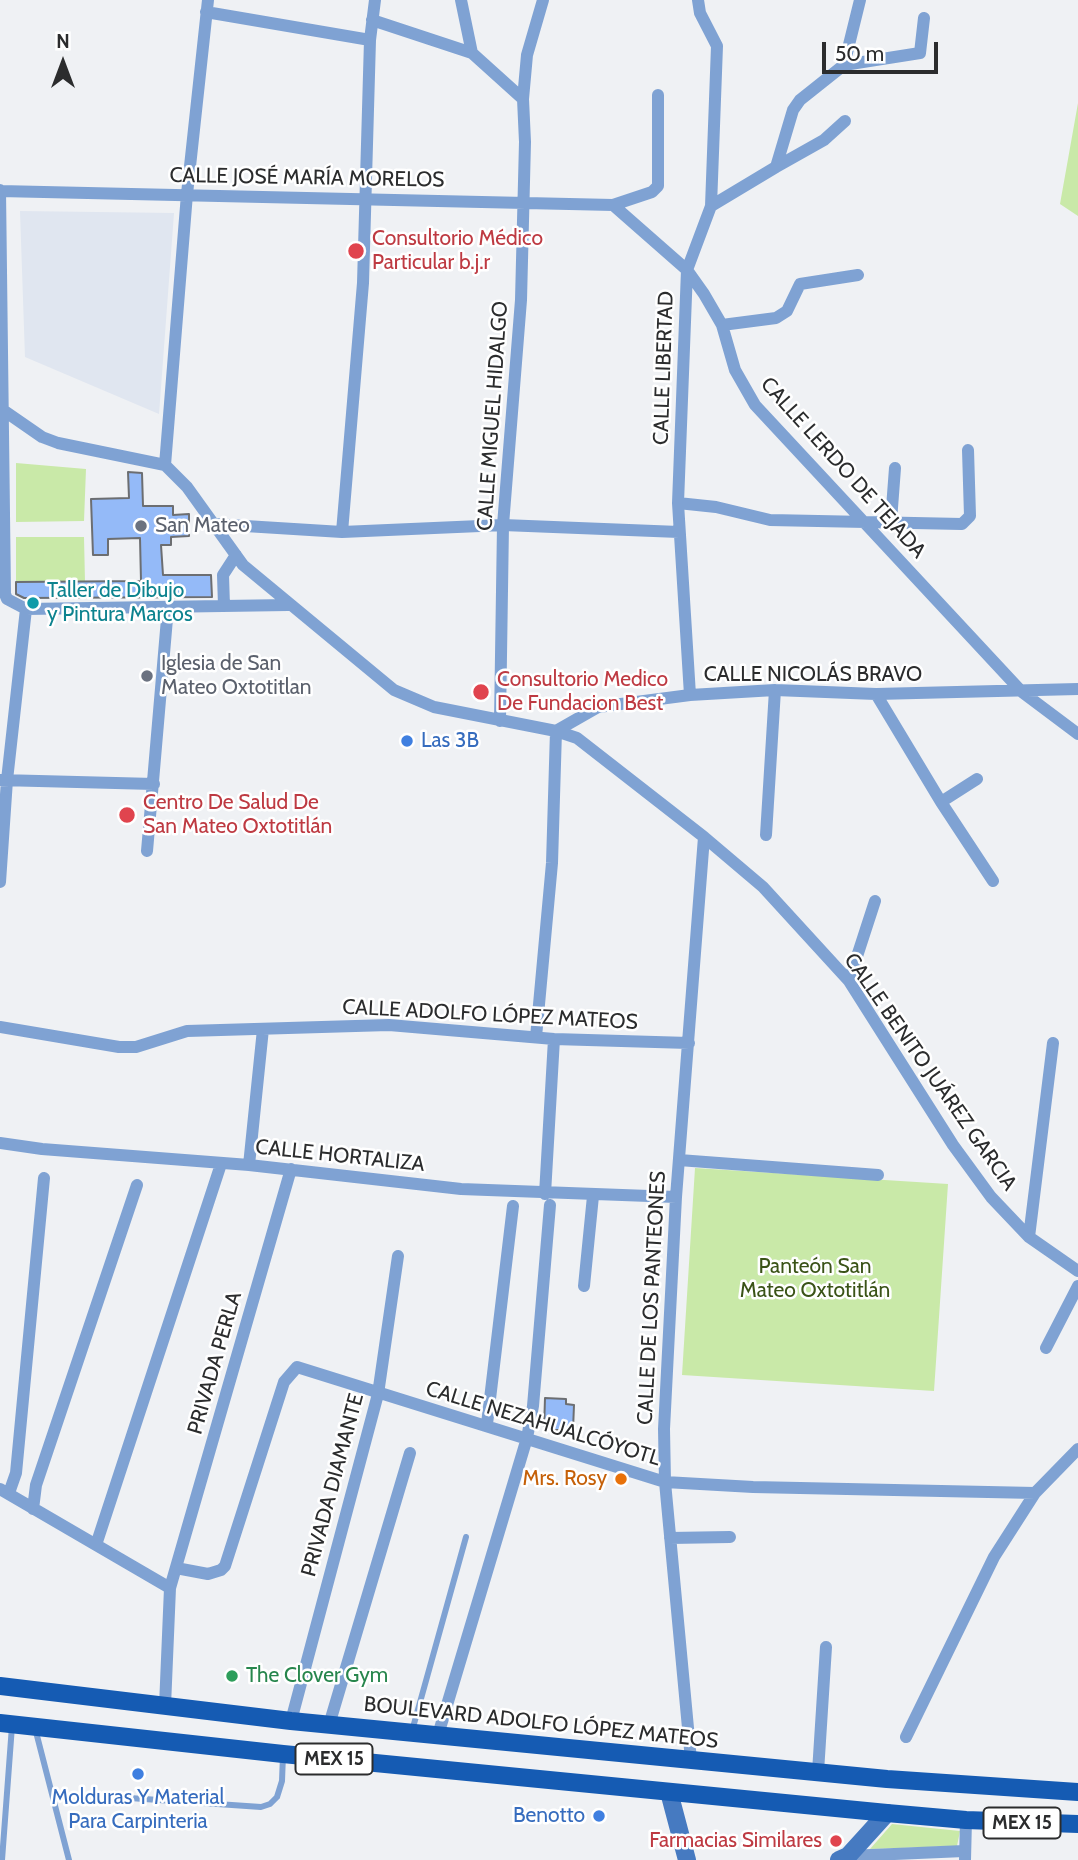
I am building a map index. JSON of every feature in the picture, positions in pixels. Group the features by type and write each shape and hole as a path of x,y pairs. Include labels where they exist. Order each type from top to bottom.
{"main road":[{"name":"BOULEVARD ADOLFO LÓPEZ MATEOS","path":"0,1686 411,1733 818,1772 1078,1792"},
{"name":"MEX 15","path":"6,1723 283,1754 887,1813 966,1820 1078,1824"}],"street":[{"path":"342,531 363,283 370,40 375,0"},
{"path":"461,0 472,53"},
{"name":"CALLE MIGUEL HIDALGO","path":"500,721 503,526 521,300 525,142 523,99 527,55 543,0"},
{"name":"CALLE LIBERTAD","path":"690,695 678,503 687,270 711,206 717,46 700,13 698,0"},
{"path":"844,65 860,0"},
{"path":"2,409 41,437 58,443 165,466 187,194 207,6 370,40"},
{"path":"776,167 793,110 800,100 844,65 920,53 924,18"},
{"path":"372,20 472,53 523,99"},
{"path":"613,205 652,192 658,186 658,95"},
{"path":"711,206 831,135 845,121"},
{"path":"0,191 2,525 5,594 15,606 26,609 288,604"},
{"name":"CALLE JOSÉ MARÍA MORELOS","path":"0,191 613,205"},
{"name":"CALLE LERDO DE TEJADA","path":"613,205 687,270 722,325 735,370 755,405 1022,692 1078,734"},
{"path":"722,325 776,318 787,311 800,284 858,275"},
{"path":"678,503 716,507 770,520 891,521 957,525 969,520 968,450"},
{"name":"CALLE BENITO JUÁREZ GARCIA","path":"165,466 187,487 236,555 288,604 403,695 434,707 556,731 587,745 763,887 849,981 953,1145 991,1197 1029,1237 1078,1271"},
{"path":"891,521 895,468"},
{"path":"213,524 342,531 503,526 679,532"},
{"path":"224,606 223,575 236,555"},
{"path":"147,851 168,607"},
{"path":"0,881 4,780 26,609"},
{"path":"766,835 775,690"},
{"name":"CALLE NICOLÁS BRAVO","path":"556,731 598,707 690,695 775,690 876,694 1078,690"},
{"path":"876,694 941,802 993,881"},
{"path":"536,1037 552,863 556,731"},
{"path":"941,802 977,779"},
{"path":"4,780 154,784"},
{"name":"CALLE DE LOS PANTEONES","path":"691,1760 665,1482 664,1429 676,1197 704,837"},
{"path":"849,981 875,901"},
{"name":"CALLE ADOLFO LÓPEZ MATEOS","path":"0,1027 119,1047 136,1046 187,1031 389,1025 554,1039 689,1043"},
{"path":"249,1165 263,1029"},
{"path":"438,1735 527,1438 533,1406 547,1200 554,1039"},
{"path":"1029,1237 1054,1043"},
{"name":"CALLE HORTALIZA","path":"0,1143 291,1169 547,1200 593,1196 676,1197"},
{"path":"679,1160 878,1175"},
{"path":"96,1545 221,1164"},
{"name":"PRIVADA PERLA","path":"165,1706 170,1588 291,1169"},
{"path":"44,1178 16,1473 4,1491 170,1588"},
{"path":"33,1509 36,1485 137,1185"},
{"path":"584,1286 593,1196"},
{"path":"487,1424 513,1206"},
{"name":"PRIVADA DIAMANTE","path":"291,1721 378,1394 397,1256"},
{"path":"1046,1348 1078,1286"},
{"name":"CALLE NEZAHUALCÓYOTL","path":"176,1568 208,1574 225,1566 284,1381 297,1367 306,1367 378,1394 487,1424 665,1482 752,1487 1035,1493"},
{"path":"906,1737 994,1557 1035,1493 1078,1449"},
{"path":"330,1725 410,1453"},
{"path":"670,1538 730,1536"},
{"path":"818,1772 826,1647"},
{"path":"669,1792 687,1860"},
{"path":"844,1858 887,1813"},
{"path":"844,1858 965,1856 966,1820"}],"lane":[{"path":"411,1733 466,1537"},
{"path":"2,1860 6,1723"},
{"path":"34,1726 69,1860"},
{"path":"115,1797 261,1807 270,1804 277,1797 282,1781 283,1754"}],"shaded area":[{"path":"20,211 174,213 159,414 25,357"}],"green space":[{"path":"1078,103 1078,216 1060,204"},
{"path":"16,463 86,469 84,521 16,522"},
{"path":"16,537 84,537 85,582 16,582"},
{"name":"Panteón San Mateo Oxtotitlán","path":"695,1168 948,1184 934,1391 682,1375"},
{"path":"892,1824 960,1831 957,1846 870,1849"}],"building":[{"path":"128,472 142,473 143,506 173,506 173,515 189,514 189,536 171,537 171,545 161,545 163,575 211,575 212,597 24,598 16,594 16,582 141,581 140,538 108,539 108,555 93,555 91,499 129,498"},
{"path":"545,1398 566,1399 566,1404 574,1405 573,1430 544,1430"}],"place":[{"name":"Consultorio Médico Particular b.j.r","path":"356,251"},
{"name":"San Mateo","path":"141,526"},
{"name":"Taller de Dibujo y Pintura Marcos","path":"33,603"},
{"name":"Iglesia de San Mateo Oxtotitlan","path":"147,676"},
{"name":"Consultorio Medico De Fundacion Best","path":"481,692"},
{"name":"Las 3B","path":"407,741"},
{"name":"Centro De Salud De San Mateo Oxtotitlán","path":"127,815"},
{"name":"Mrs. Rosy","path":"621,1479"},
{"name":"The Clover Gym","path":"232,1676"},
{"name":"Molduras Y Material Para Carpinteria","path":"138,1774"},
{"name":"Benotto","path":"599,1816"},
{"name":"Farmacias Similares","path":"836,1841"}]}
